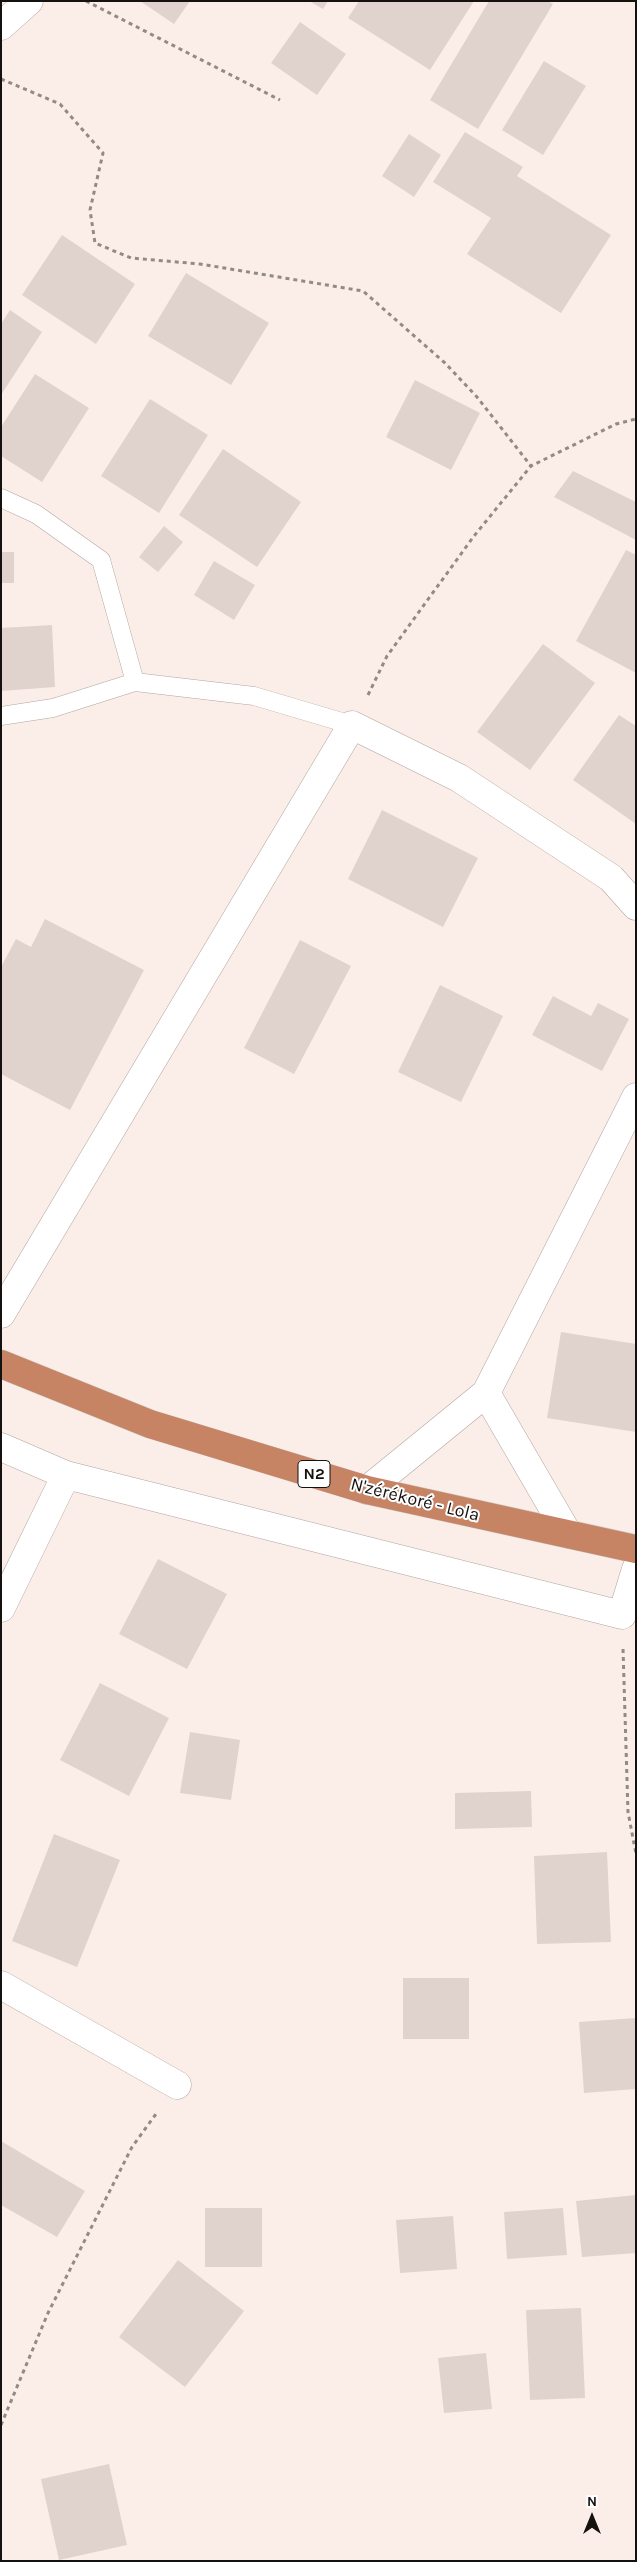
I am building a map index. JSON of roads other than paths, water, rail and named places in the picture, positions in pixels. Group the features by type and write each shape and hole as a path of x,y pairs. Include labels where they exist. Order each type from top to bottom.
{"highway":[{"name":"N'zérékoré - Lola","path":"1,1364 150,1424 367,1490 636,1549"}],"street":[{"path":"1,26 29,1"},
{"path":"1,1314 352,725 459,778 612,878 636,906"},
{"path":"367,1490 486,1393 636,1098"},
{"path":"486,1393 568,1534"},
{"path":"1,1447 66,1475 622,1615 636,1568"},
{"path":"1,1608 66,1475"},
{"path":"1,1985 177,2086"}],"lane":[{"path":"1,498 36,514 101,560 135,682"},
{"path":"1,716 53,708 135,682 254,696 352,725"}]}
